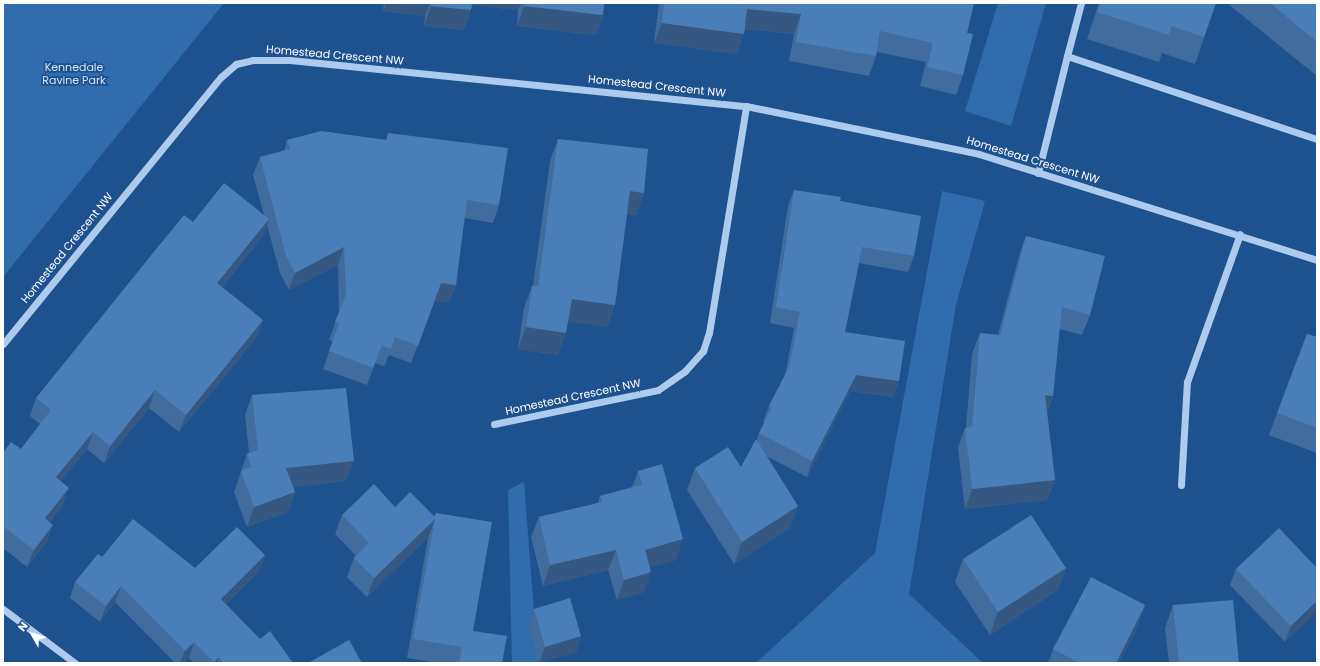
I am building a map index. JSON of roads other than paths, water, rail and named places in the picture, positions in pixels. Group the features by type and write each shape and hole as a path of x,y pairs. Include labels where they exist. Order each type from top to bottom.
{"street":[{"path":"1038,173 1081,3"},
{"path":"1068,56 1317,139"},
{"name":"Homestead Crescent NW","path":"3,344 208,92 236,64 253,60 290,60 746,106 979,154 1240,234 1317,260"},
{"name":"Homestead Crescent NW","path":"494,424 658,390 685,371 703,351 709,334 746,106"},
{"path":"1181,485 1187,382 1240,234"},
{"path":"4,612 75,663"}],"park label":[{"name":"Kennedale Ravine Park","path":"74,74"}]}
